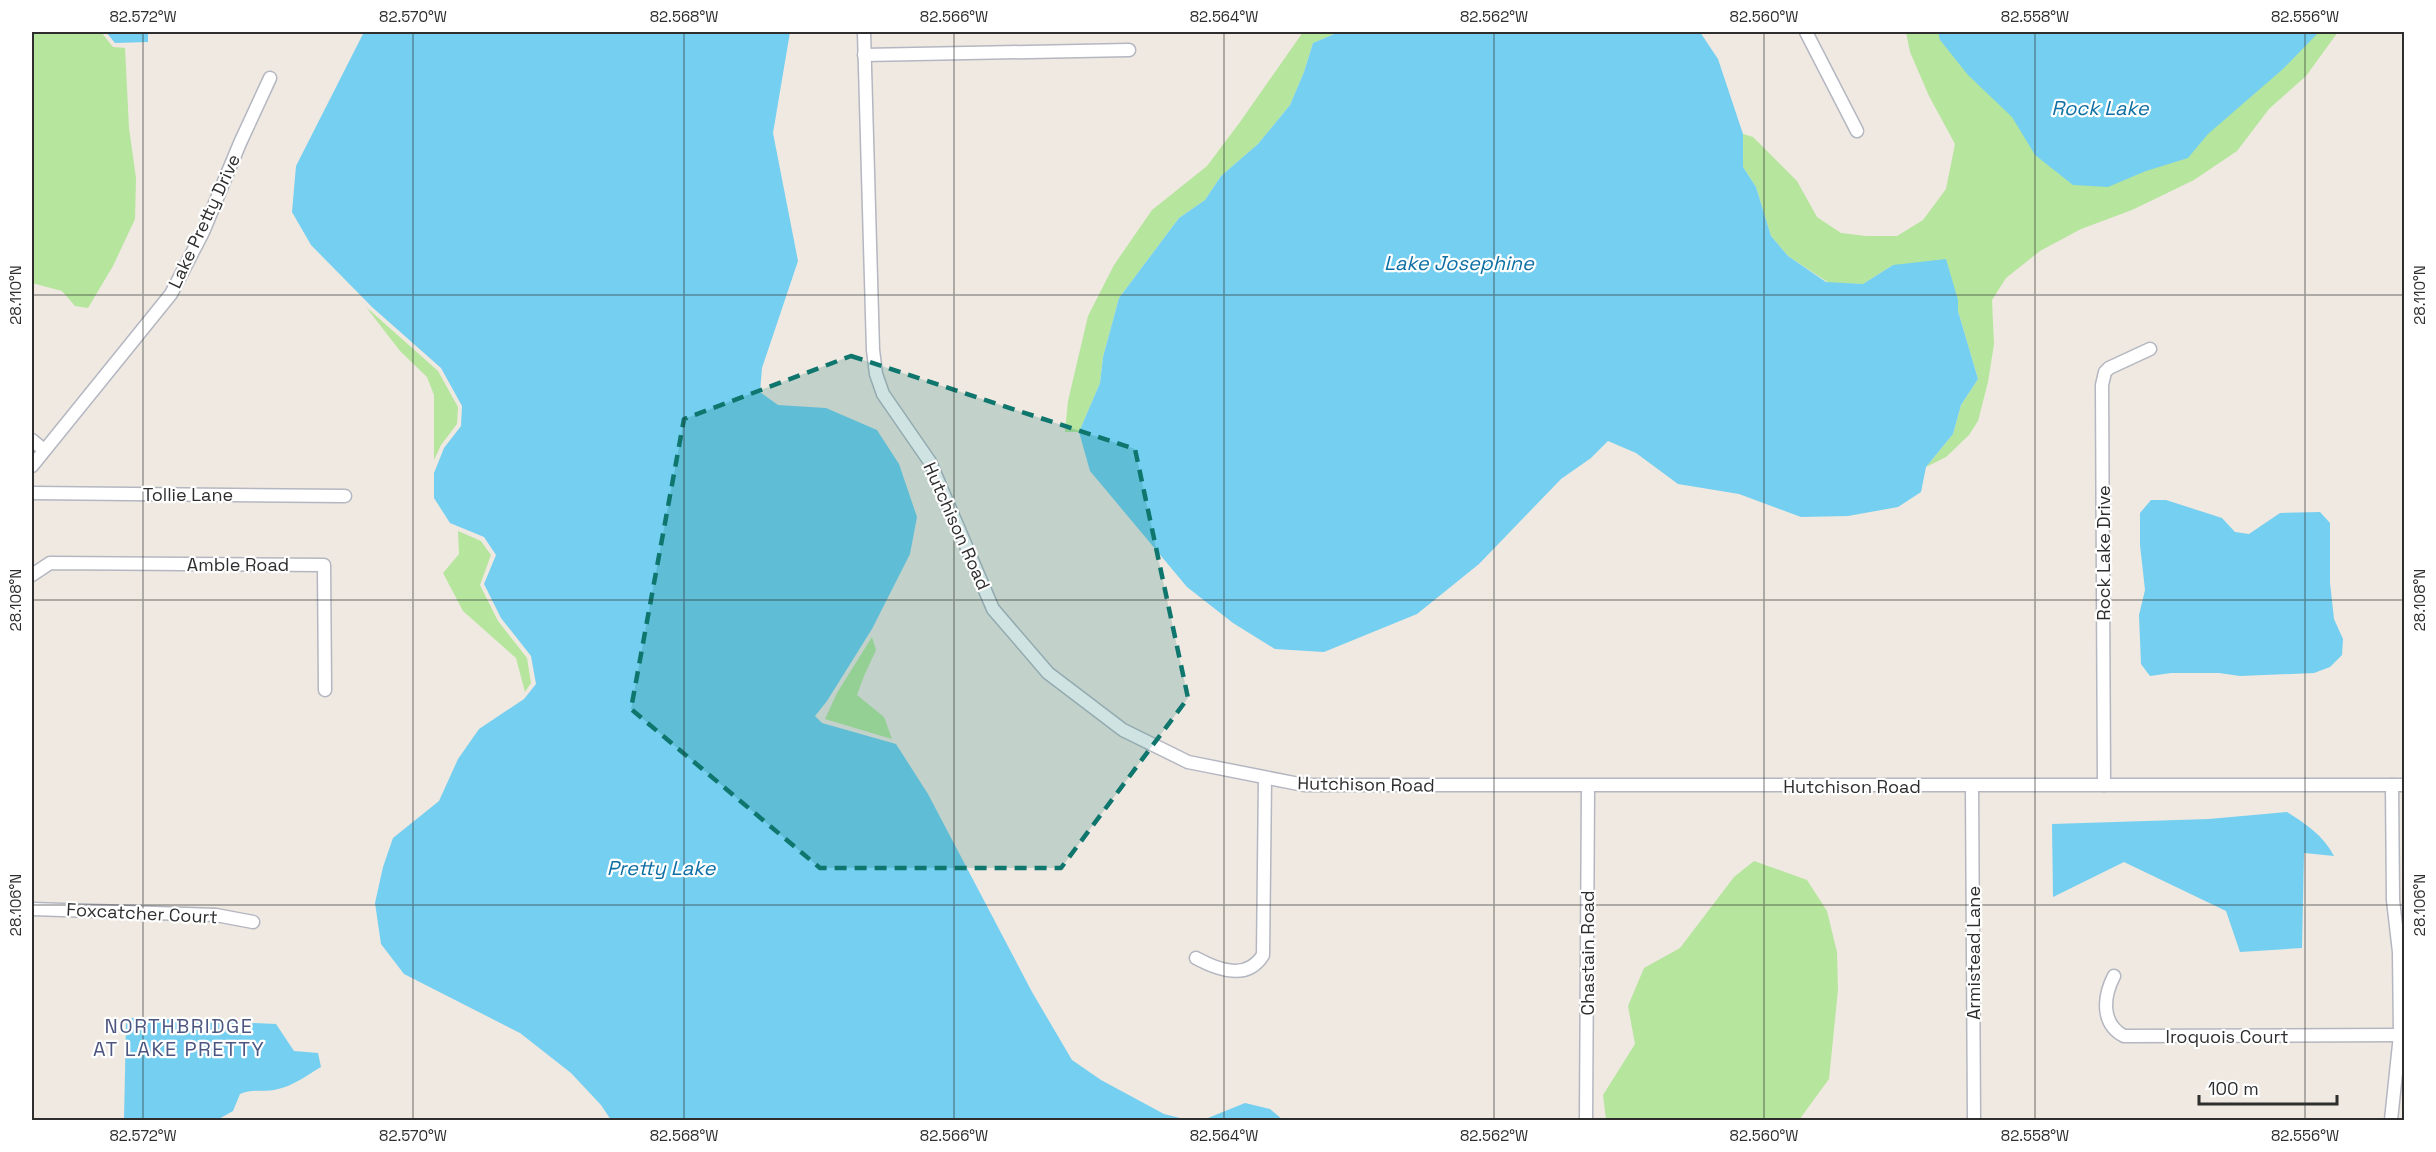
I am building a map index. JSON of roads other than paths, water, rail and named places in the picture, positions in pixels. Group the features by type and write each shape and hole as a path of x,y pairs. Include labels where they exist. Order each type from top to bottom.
{"street":[{"name":"Hutchison Road","path":"864,32 873,350 876,374 883,394 930,462 993,609 1048,673 1123,730 1188,762 1304,785 2398,785"},
{"path":"1806,32 1857,131"},
{"path":"864,55 1129,50"},
{"name":"Lake Pretty Drive","path":"32,466 171,294 203,232 270,78"},
{"name":"Rock Lake Drive","path":"2104,785 2102,385 2105,372 2109,368 2150,349"},
{"path":"32,440 44,450"},
{"name":"Tollie Lane","path":"32,493 345,495"},
{"name":"Amble Road","path":"32,575 50,563 324,565 325,690"},
{"path":"1197,958 1218,968 1245,971 1254,968 1263,955 1265,778"},
{"path":"2391,1120 2400,1035 2399,952 2393,900 2398,785"},
{"name":"Chastain Road","path":"1586,1120 1588,786"},
{"name":"Armistead Lane","path":"1972,786 1974,1120"},
{"name":"Foxcatcher Court","path":"32,909 216,915 253,922"},
{"name":"Iroquois Court","path":"2114,976 2107,990 2107,1021 2114,1031 2124,1036 2400,1035"}],"water":[{"path":"106,32 148,32 148,42 115,43"},
{"name":"Pretty Lake","path":"364,32 790,32 773,133 798,261 762,368 760,392 778,405 826,408 877,430 899,464 917,517 910,554 872,629 827,701 815,716 822,723 896,744 928,794 1032,992 1072,1060 1101,1080 1164,1114 1188,1120 611,1120 601,1105 571,1073 520,1033 404,974 381,944 375,903 383,867 393,838 439,801 458,759 479,729 524,699 536,684 531,656 501,618 484,584 496,555 484,537 450,523 434,498 434,473 444,448 461,426 462,406 441,368 372,307 311,245 292,212 296,166"},
{"name":"Lake Josephine","path":"1339,32 1700,32 1718,59 1743,134 1743,167 1756,187 1771,236 1788,256 1826,282 1863,284 1893,265 1946,259 1958,300 1958,311 1978,379 1961,405 1953,434 1926,467 1921,492 1898,507 1848,516 1801,517 1739,494 1678,484 1636,453 1608,441 1591,458 1561,479 1479,564 1417,614 1324,652 1275,649 1233,623 1187,587 1090,471 1079,432 1100,383 1103,357 1119,298 1179,218 1205,200 1221,176 1258,144 1290,105 1313,43"},
{"name":"Rock Lake","path":"1938,32 2319,32 2283,69 2208,134 2188,158 2146,171 2108,187 2073,185 2035,155 2012,117 1968,75 1940,40"},
{"path":"2151,500 2166,500 2222,518 2235,532 2249,534 2280,513 2320,512 2330,523 2330,583 2334,619 2343,639 2342,655 2330,667 2314,673 2240,676 2219,673 2171,673 2150,676 2141,664 2139,615 2145,590 2140,545 2140,513"},
{"path":"2287,812 2319,836 2334,856 2304,853 2302,948 2240,952 2226,911 2124,862 2053,897 2052,824 2209,819"},
{"path":"132,1018 241,1022 243,1026 254,1023 276,1024 294,1051 318,1053 321,1067 284,1088 240,1094 233,1111 217,1120 124,1120 126,1024"},
{"path":"1245,1103 1270,1109 1283,1120 1203,1120"}],"district":[{"name":"NORTHBRIDGE AT LAKE PRETTY","path":"179,1038"}]}
